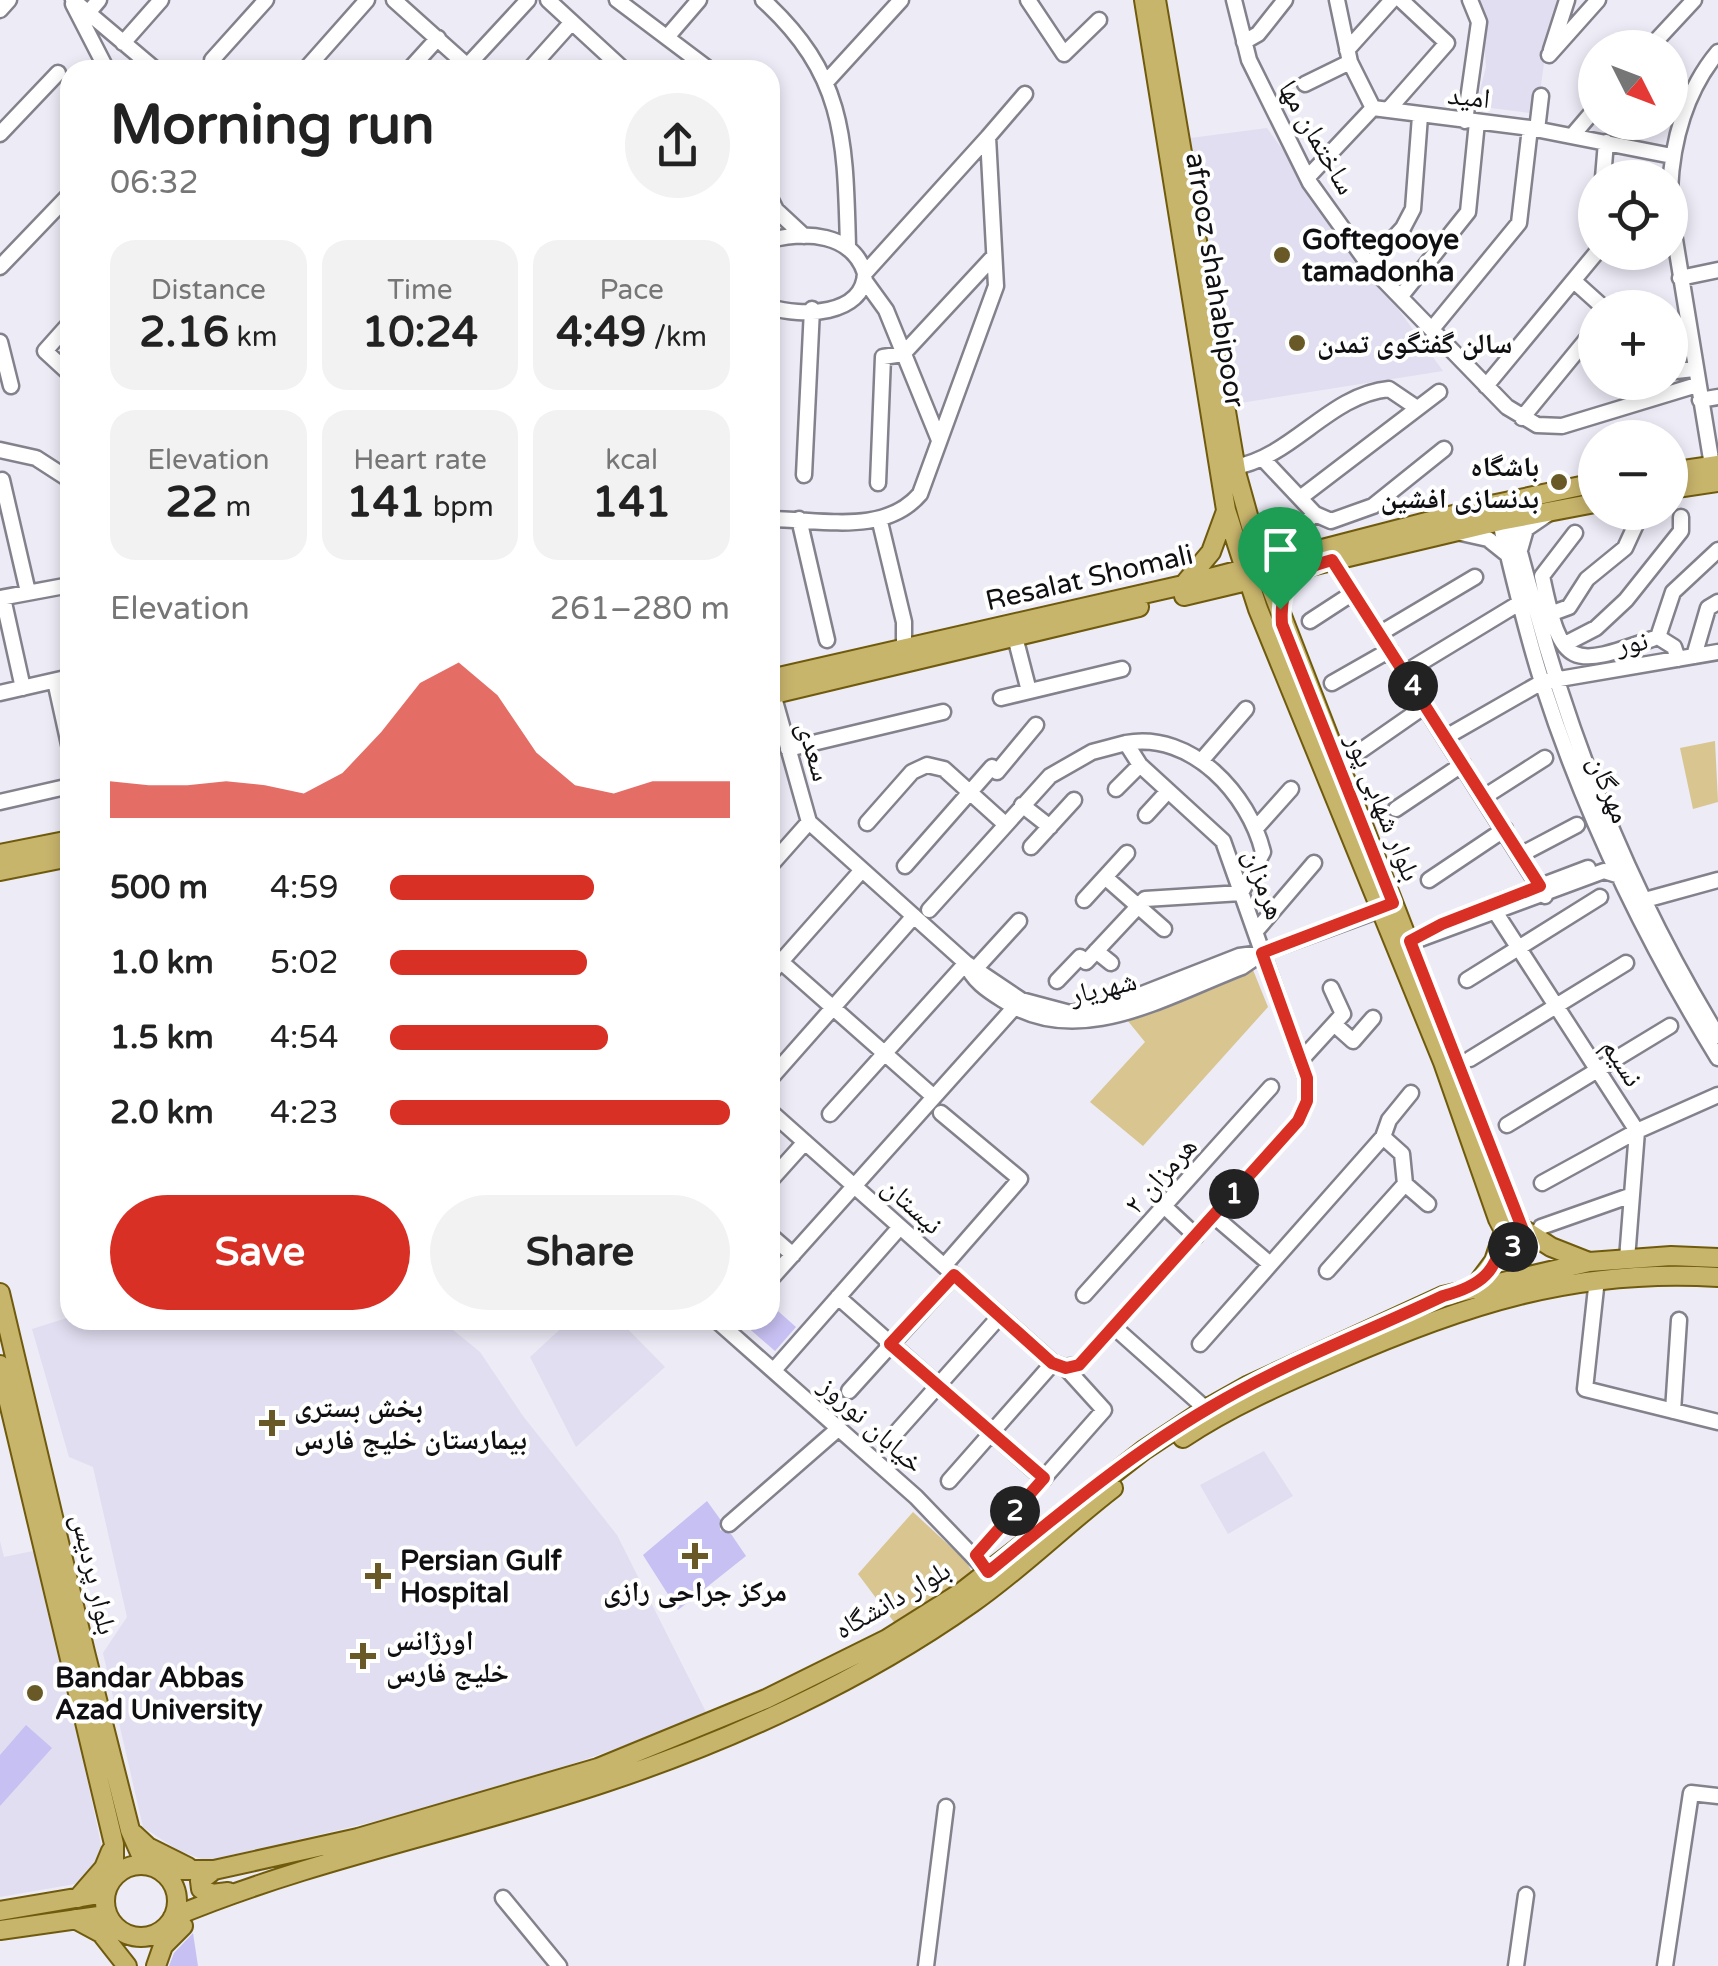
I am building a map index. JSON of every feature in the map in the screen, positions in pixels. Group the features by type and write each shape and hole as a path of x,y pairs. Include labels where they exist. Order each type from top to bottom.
{"main road":[{"name":"afrooz shahabipoor","path":"1144,0 1226,510 1255,572"},
{"name":"afrooz shahabipoor","path":"1156,0 1235,466 1250,524 1255,572"},
{"path":"1688,472 1716,471"},
{"path":"1688,482 1716,471"},
{"name":"Resalat Shomali","path":"780,686 904,647 1014,630 1206,591 1297,553 1504,511 1578,489"},
{"name":"Resalat Shomali","path":"1297,553 1332,560 1455,532 1504,511 1552,512 1578,507"},
{"path":"1183,585 1211,552 1226,510"},
{"path":"1206,591 1241,602 1273,624 1297,553 1275,549 1250,524"},
{"name":"Resalat Shomali","path":"780,687 1183,585 1255,572"},
{"name":"بلوار شهابی پور","path":"1255,572 1512,1228"},
{"path":"0,854 60,842"},
{"path":"0,872 60,858"},
{"path":"1474,1288 1512,1228 1593,1271"},
{"name":"بلوار دانشگاه","path":"153,1867 205,1870 423,1826 606,1782 771,1716 896,1651 972,1603 1138,1469 1251,1399 1452,1312 1536,1290 1628,1259 1718,1258"},
{"name":"بلوار دانشگاه","path":"173,1918 423,1826 598,1768 766,1699 887,1638 988,1572 1144,1450 1206,1409 1247,1386 1443,1296 1593,1271 1718,1277"},
{"name":"بلوار پردیس","path":"0,1293 130,1830 153,1867"},
{"name":"بلوار پردیس","path":"0,1365 114,1844 114,1875"},
{"path":"78,1898 104,1868 114,1844 126,1845 130,1830 148,1846 205,1870 200,1882 204,1892 253,1890"},
{"path":"125,1934 155,1934 173,1918 177,1897 169,1878 153,1867 128,1866 114,1875 105,1893 106,1915 125,1934 127,1966"},
{"path":"0,1911 105,1893"},
{"path":"155,1966 163,1946 180,1928 228,1898"},
{"path":"0,1930 106,1915"},
{"path":"75,1919 100,1933 127,1966"},
{"path":"155,1934 155,1966"}],"street":[{"path":"0,10 9,0"},
{"path":"72,0 144,60"},
{"path":"72,0 101,60"},
{"path":"88,12 99,0"},
{"path":"124,43 161,0"},
{"path":"212,60 266,0"},
{"path":"314,60 367,0"},
{"path":"394,0 461,60"},
{"path":"477,60 528,0"},
{"path":"548,0 613,60"},
{"path":"617,0 698,60"},
{"path":"668,36 699,0"},
{"path":"763,0 813,56 827,81 844,157 848,246 886,310 938,440"},
{"path":"776,12 788,0"},
{"path":"827,81 901,0"},
{"path":"1028,0 1064,54 1099,20"},
{"name":"ساختمان مها","path":"1234,0 1262,91 1308,177 1369,265 1522,418"},
{"path":"1244,42 1258,34 1285,0"},
{"path":"1337,0 1348,56 1380,109"},
{"path":"1305,84 1348,56 1392,0"},
{"path":"1401,296 1468,212 1479,22 1470,0"},
{"path":"1568,0 1550,55 1598,0"},
{"path":"1666,30 1694,0"},
{"path":"1308,177 1447,42 1408,2"},
{"path":"537,60 572,22"},
{"path":"418,60 438,38"},
{"path":"1672,160 1687,104 1718,52"},
{"path":"0,134 58,74"},
{"path":"780,308 843,308 858,297 865,277 1025,94"},
{"path":"1432,329 1519,222 1541,96"},
{"name":"امید","path":"1380,109 1533,129 1672,156"},
{"path":"1369,265 1403,228 1413,209 1420,116"},
{"path":"1572,136 1578,129"},
{"path":"780,519 880,522 906,510 920,494 996,286 988,136"},
{"path":"1605,160 1606,142"},
{"path":"0,267 60,204"},
{"path":"780,214 804,236"},
{"path":"780,239 804,236 838,240 848,246"},
{"path":"878,483 883,357 904,354 994,256"},
{"path":"1486,386 1583,270"},
{"path":"1679,270 1694,391 1716,471"},
{"path":"1680,278 1718,270"},
{"path":"1574,281 1584,290"},
{"path":"804,476 812,310"},
{"path":"60,334 45,351 60,365"},
{"path":"0,342 11,386"},
{"path":"1578,350 1522,418 1544,426 1562,426 1694,391 1718,397"},
{"path":"1688,370 1694,369"},
{"path":"1235,466 1264,460 1360,394 1389,389 1417,408"},
{"path":"1300,498 1438,392"},
{"path":"1264,460 1315,514 1331,521 1373,506 1444,449"},
{"path":"0,450 36,458 60,474"},
{"path":"2,480 28,592"},
{"name":"مهرگان","path":"1504,511 1548,681 1611,830 1712,1034 1718,1058"},
{"path":"1455,532 1480,536 1515,554 1526,529 1552,512"},
{"path":"1297,553 1315,514"},
{"path":"799,519 827,640"},
{"path":"880,522 904,622 904,647"},
{"path":"1550,614 1569,607 1587,579 1626,548 1634,530"},
{"path":"1565,644 1596,628 1626,600 1681,530"},
{"path":"1575,533 1542,576 1550,614 1565,644 1576,656 1595,660 1658,637"},
{"path":"1658,637 1673,592 1718,550"},
{"name":"مهرگان","path":"1515,554 1521,602 1610,854 1673,984 1712,1034"},
{"path":"1332,560 1542,891"},
{"path":"1379,634 1475,577"},
{"path":"24,688 1,598 60,587"},
{"path":"1310,620 1353,593"},
{"path":"1404,673 1521,602"},
{"path":"1658,637 1686,658 1710,631 1708,608 1718,602"},
{"path":"904,622 925,643"},
{"path":"1014,630 1029,692"},
{"path":"1332,684 1390,650"},
{"name":"نور","path":"1548,681 1718,652"},
{"path":"1001,698 1122,669"},
{"path":"0,693 60,679"},
{"path":"1446,737 1548,681"},
{"path":"1356,754 1425,706"},
{"path":"1200,761 1246,710"},
{"path":"788,748 943,712"},
{"name":"سعدی","path":"780,720 809,822"},
{"path":"905,866 992,767 996,772 1036,725"},
{"path":"929,910 1022,805 1068,762 1132,742 1158,744 1200,761 1234,789 1256,827 1263,852 1241,893 1145,899 1119,936 1086,962 1080,956 1057,981"},
{"name":"هرمزان","path":"1114,1327 1298,1121 1307,1101 1307,1078 1223,842 1140,765 1132,742"},
{"path":"1484,796 1545,758"},
{"path":"1396,809 1463,764"},
{"path":"867,823 912,772 927,765 944,769 1006,824"},
{"path":"1116,788 1140,765"},
{"path":"0,802 60,788"},
{"path":"1256,827 1291,788"},
{"path":"1146,814 1168,791"},
{"path":"1032,847 1074,800"},
{"path":"1022,805 1050,827"},
{"path":"780,855 809,822"},
{"name":"شهریار","path":"809,822 971,965 970,975 1018,1004 1069,1023 1104,1018 1242,967 1262,953 1386,907"},
{"path":"1520,855 1577,824"},
{"path":"1430,880 1505,829"},
{"path":"1084,900 1127,853"},
{"path":"1433,932 1444,932 1496,913 1601,863 1610,854"},
{"path":"1255,932 1314,863"},
{"path":"780,953 862,870"},
{"path":"1404,945 1442,924 1604,871 1620,876"},
{"path":"1105,877 1164,929"},
{"path":"1645,900 1718,880"},
{"path":"1466,980 1600,897"},
{"name":"نسیم","path":"1496,913 1637,1131 1628,1259"},
{"path":"780,1068 914,916"},
{"path":"830,1114 884,1052 1019,921"},
{"path":"1096,951 1111,963"},
{"path":"780,961 934,1097"},
{"path":"1470,1059 1626,963"},
{"path":"1300,1060 1344,1014 1332,988"},
{"path":"780,1269 1018,1004"},
{"path":"1334,1024 1353,1042 1373,1018"},
{"path":"1507,1126 1670,1026"},
{"name":"هرمزان ۲","path":"1084,1295 1272,1087"},
{"path":"1200,1344 1382,1136 1410,1093"},
{"path":"1542,1183 1637,1131 1718,1095"},
{"path":"849,1391 1020,1179 940,1113"},
{"name":"نیستان","path":"780,1120 1059,1365 1104,1410 1044,1478"},
{"path":"1382,1136 1402,1154 1405,1184 1428,1204"},
{"path":"780,1170 805,1142"},
{"path":"1328,1270 1405,1184"},
{"path":"1541,1227 1632,1195"},
{"path":"1164,1207 1196,1236"},
{"path":"1214,1216 1270,1264"},
{"path":"774,1370 900,1226"},
{"path":"780,1244 793,1255"},
{"path":"1593,1271 1585,1390 1718,1422"},
{"path":"838,1297 1044,1478 976,1555"},
{"path":"895,1434 1000,1316"},
{"path":"1673,1411 1680,1320"},
{"path":"949,1481 991,1432 1059,1365 1079,1365 1114,1327 1206,1409"},
{"name":"خیابان نوروز","path":"732,1330 976,1555 988,1572"},
{"path":"728,1524 839,1428"},
{"path":"1666,1966 1690,1793 1718,1796"},
{"path":"926,1966 946,1807"},
{"path":"1516,1966 1526,1895"},
{"path":"503,1898 559,1966"}],"shaded area":[{"path":"1481,0 1563,0 1545,56 1537,114 1476,106 1486,67"},
{"name":"Goftegooye tamadonha","path":"1267,128 1443,371 1234,404 1183,139"},
{"path":"1715,741 1718,802 1693,809 1680,748"},
{"path":"1253,970 1268,1007 1143,1146 1090,1102 1145,1042 1123,1015"},
{"name":"Persian Gulf Hospital","path":"60,1320 60,1330 453,1330 480,1352 523,1416 617,1535 708,1716 538,1776 418,1811 208,1861 179,1851 143,1827 103,1653 127,1617 93,1467 69,1457 32,1329"},
{"path":"559,1330 629,1330 665,1367 576,1447 530,1357"},
{"path":"1264,1451 1293,1496 1228,1534 1200,1485"},
{"path":"913,1512 966,1561 972,1572 897,1626 858,1574"},
{"name":"Bandar Abbas Azad University","path":"0,1541 4,1557 38,1550 101,1844 99,1860 75,1884 0,1897"}],"building":[{"path":"780,1313 796,1327 775,1351 751,1330 780,1330"},
{"name":"مرکز جراحی رازی","path":"707,1501 720,1519 720,1530 731,1534 746,1556 678,1610 643,1555"},
{"path":"26,1725 52,1748 0,1806 0,1755"},
{"path":"193,1933 198,1966 169,1966 174,1953"}],"place":[{"name":"Goftegooye tamadonha","path":"1282,255"},
{"name":"سالن گفتگوی تمدن","path":"1297,343"},
{"name":"باشگاه بدنسازی افشین","path":"1559,482"},
{"name":"بخش بستری بیمارستان خلیج فارس","path":"272,1423"},
{"name":"مرکز جراحی رازی","path":"695,1556"},
{"name":"Persian Gulf Hospital","path":"378,1576"},
{"name":"اورژانس خلیج فارس","path":"363,1656"},
{"name":"Bandar Abbas Azad University","path":"35,1693"}],"route":[{"path":"1332,560 1540,886 1442,924 1410,941 1530,1248 1525,1253 1517,1252 1504,1231 1494,1261 1474,1288 1443,1296 1247,1386 1206,1409 1144,1450 988,1572 976,1555 1044,1478 890,1344 954,1275 1052,1363 1066,1368 1079,1365 1280,1143 1298,1121 1307,1101 1307,1078 1262,953 1393,903 1286,636 1280,609 1284,591 1296,576 1307,567 1332,560"}]}
